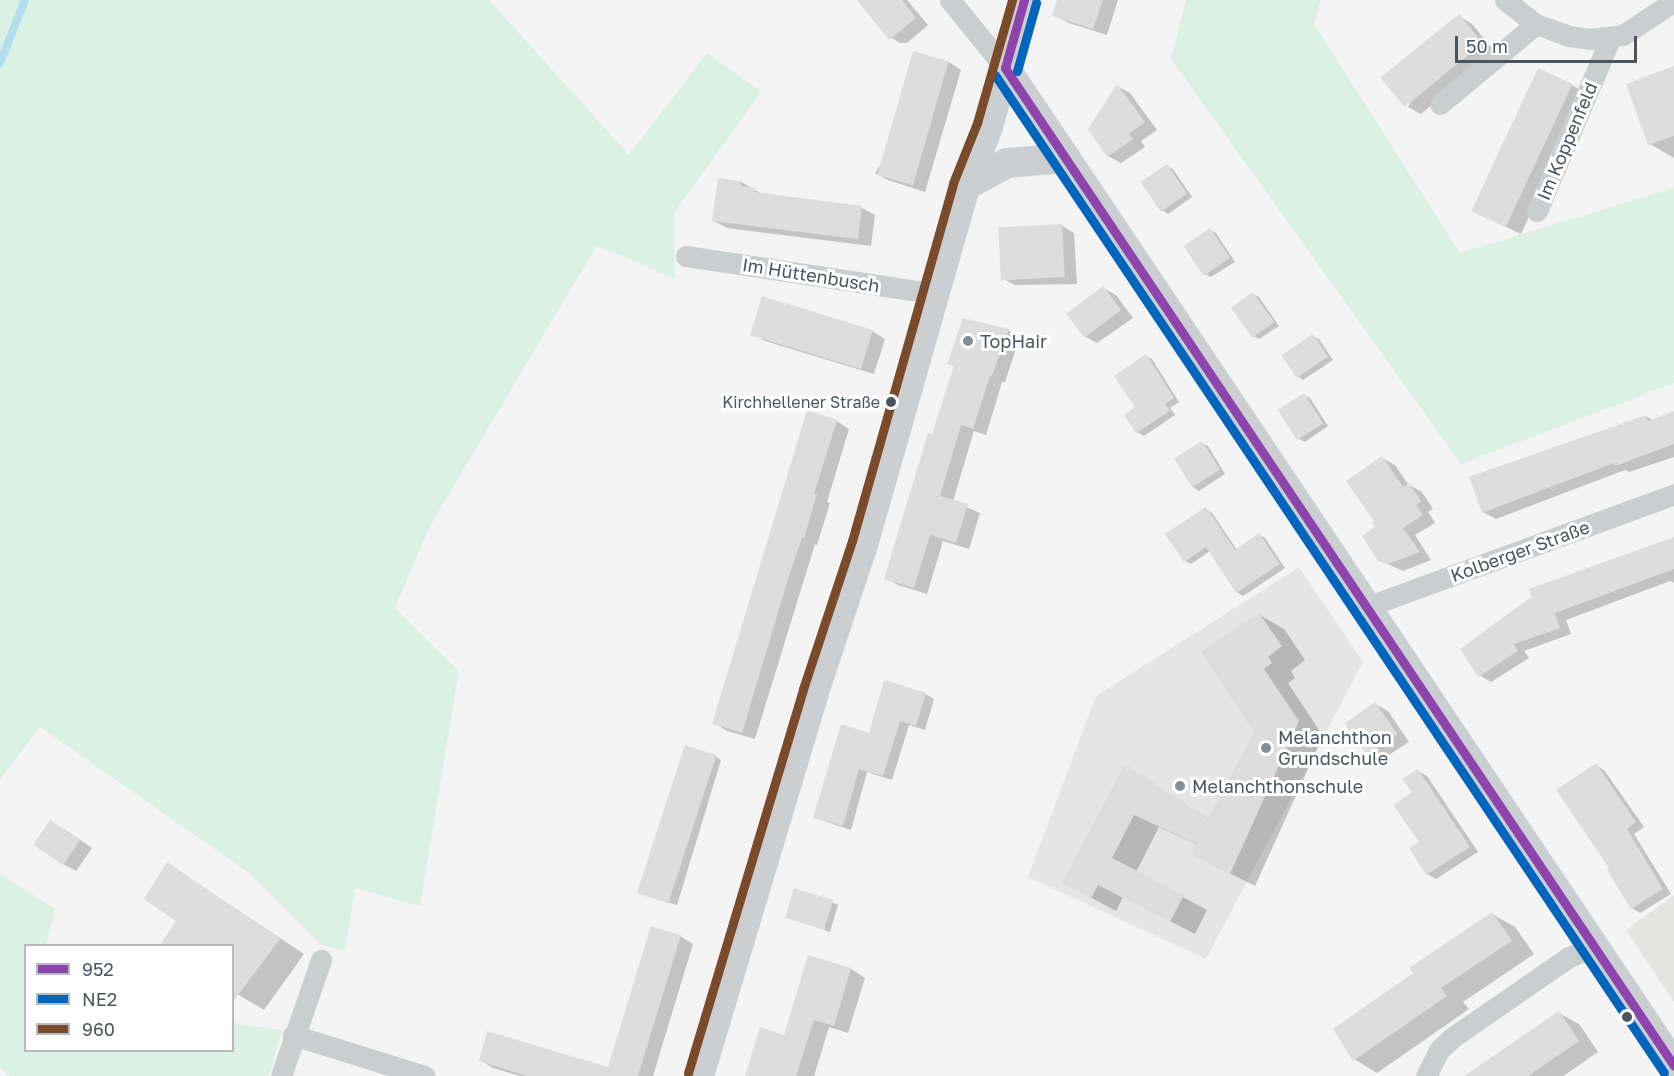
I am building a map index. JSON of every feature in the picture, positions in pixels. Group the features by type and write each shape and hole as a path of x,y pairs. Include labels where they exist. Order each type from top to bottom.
{"main road":[{"path":"699,1076 801,737 866,533 965,186 988,127 1024,0"},
{"path":"1005,68 1674,1066"},
{"path":"965,186 1007,163 1066,158"}],"street":[{"path":"950,0 1005,68"},
{"path":"1505,0 1536,24 1569,36 1610,39 1634,30 1674,1"},
{"path":"1440,104 1536,24"},
{"name":"Im Koppenfeld","path":"1537,210 1610,39"},
{"name":"Im Hüttenbusch","path":"686,256 936,294"},
{"name":"Kolberger Straße","path":"1366,607 1674,494"},
{"path":"1426,1076 1439,1050 1453,1037 1569,957 1595,946"},
{"path":"281,1076 293,1035 321,960"},
{"path":"293,1035 425,1076"}],"shaded area":[{"name":"Melanchthonschule","path":"1299,567 1363,662 1206,959 1028,877 1096,696"},
{"path":"1674,895 1674,1002 1626,930"}],"green space":[{"path":"0,0 489,0 629,155 707,53 761,92 674,213 675,279 597,245 430,526 395,608 459,671 420,906 355,888 345,951 320,944 248,872 40,727 0,779"},
{"path":"1186,0 1321,0 1314,24 1460,253 1674,188 1674,383 1461,464 1171,59"},
{"path":"0,874 55,909 46,944 24,944 24,1052 234,1052 234,1023 282,1030 269,1076 10,1076 0,1068"}],"building":[{"path":"857,0 902,0 916,18 889,40"},
{"path":"1057,0 1103,0 1093,29 1052,16"},
{"path":"1459,14 1483,44 1404,107 1381,78"},
{"path":"913,51 949,61 913,185 877,175"},
{"path":"1674,66 1674,136 1648,145 1626,84"},
{"path":"1538,68 1572,84 1506,227 1471,211"},
{"path":"1117,84 1145,122 1129,134 1133,139 1107,157 1088,129"},
{"path":"1167,164 1187,194 1161,212 1140,182"},
{"path":"718,178 741,181 741,186 755,188 755,192 862,206 858,239 712,221"},
{"path":"1062,224 1065,277 1001,280 998,227"},
{"path":"1210,228 1230,258 1204,276 1183,246"},
{"path":"1103,286 1121,310 1084,338 1066,314"},
{"path":"1253,292 1274,322 1252,338 1231,307"},
{"path":"762,296 873,330 861,369 750,335"},
{"path":"963,318 1009,329 992,376 990,376 973,429 961,425 940,496 968,504 956,543 930,535 914,588 884,579 928,433 932,434 954,366 947,364"},
{"path":"1313,334 1328,356 1297,378 1281,355"},
{"path":"1146,354 1174,398 1165,404 1170,411 1136,433 1124,415 1135,407 1114,376"},
{"path":"1304,393 1323,424 1297,440 1278,409"},
{"path":"807,410 837,420 814,494 817,494 804,538 802,538 789,576 742,733 712,724"},
{"path":"1674,411 1674,444 1615,466 1614,463 1482,513 1469,477 1646,415 1648,421"},
{"path":"1202,441 1220,470 1192,487 1174,458"},
{"path":"1382,456 1403,487 1409,483 1421,501 1416,505 1423,515 1403,528 1420,552 1388,564 1378,561 1362,536 1375,527 1372,522 1374,521 1346,481"},
{"path":"1206,507 1235,550 1259,533 1280,564 1236,593 1206,547 1184,562 1165,534"},
{"path":"1674,537 1674,569 1555,613 1560,628 1514,644 1518,651 1478,677 1460,649 1531,597 1529,589"},
{"name":"Melanchthon Grundschule","path":"1259,613 1282,646 1268,657 1272,663 1264,669 1299,721 1230,874 1191,854 1197,844 1134,815 1112,858 1184,895 1170,922 1098,885 1091,898 1062,883 1125,764 1208,819 1254,732 1201,652"},
{"path":"884,680 926,693 916,726 900,721 883,776 859,769 843,826 813,818 841,724 869,733"},
{"path":"1375,702 1397,734 1367,755 1345,723"},
{"path":"685,745 716,755 668,904 637,893"},
{"path":"1596,763 1636,822 1627,829 1663,889 1631,909 1607,870 1609,868 1556,790"},
{"path":"1418,769 1470,847 1426,875 1409,848 1419,842 1393,805 1412,792 1402,779"},
{"path":"50,820 80,840 63,865 33,845"},
{"path":"167,862 280,939 234,1000 234,944 161,944 176,921 144,899"},
{"path":"794,888 833,900 824,930 785,918"},
{"path":"1492,912 1512,941 1441,988 1447,996 1353,1061 1333,1029 1413,973 1409,968"},
{"path":"651,926 681,935 638,1076 527,1076 479,1061 487,1031 608,1067"},
{"path":"808,955 851,968 834,1026 814,1020 796,1076 745,1076 760,1027 784,1035"},
{"path":"1559,1011 1579,1041 1528,1076 1464,1076"}],"waterway":[{"path":"0,63 25,0"}],"transit line":[{"name":"960","path":"688,1073 803,689 852,541 953,183 977,123 1012,0"},
{"name":"952","path":"1005,68 1024,0"},
{"name":"NE2","path":"1017,71 1036,3"},
{"name":"952","path":"1005,68 1674,1066"},
{"name":"NE2","path":"995,75 1664,1073"}],"place":[{"name":"TopHair","path":"968,341"},
{"name":"Kirchhellener Straße","path":"891,402"},
{"name":"Melanchthon Grundschule","path":"1266,748"},
{"name":"Melanchthonschule","path":"1180,786"}]}
